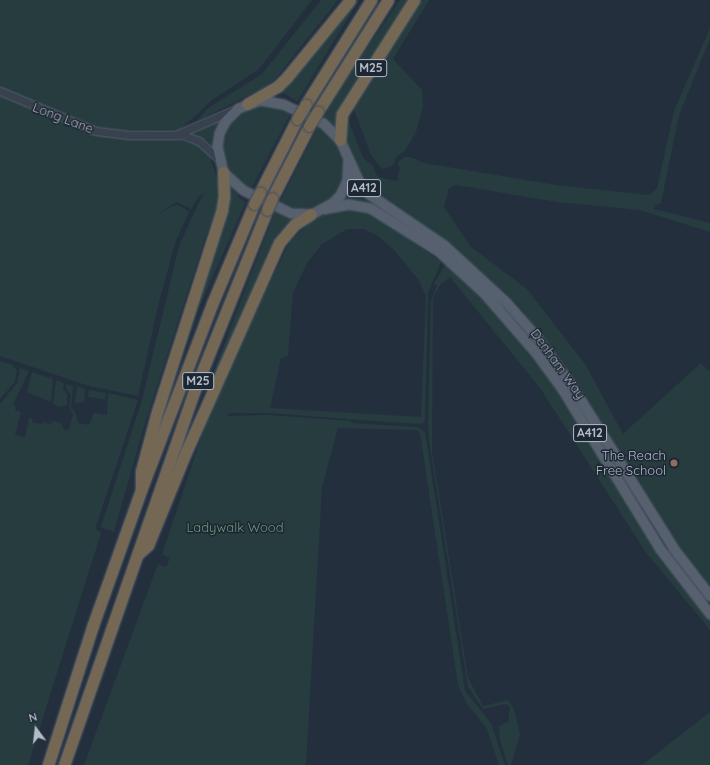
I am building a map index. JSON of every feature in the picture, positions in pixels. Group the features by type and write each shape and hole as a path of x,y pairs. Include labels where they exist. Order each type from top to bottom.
{"highway":[{"path":"242,106 278,86 350,0"},
{"name":"M25","path":"48,765 93,625 141,490 212,304 254,204 297,119 371,0"},
{"name":"M25","path":"64,765 195,389 272,198 309,126 388,0"},
{"name":"M25","path":"340,140 342,114 414,0"},
{"name":"M25","path":"141,490 141,472 157,412 222,209 224,197 222,172"},
{"name":"M25","path":"137,556 148,546 186,452 279,243 294,225 311,214"}],"main road":[{"path":"260,100 283,104 323,123 340,140 348,158 345,186 340,195 323,209 311,214 300,215 278,209 243,190 222,172 218,158 219,133 225,120 242,106 260,100"},
{"name":"Denham Way","path":"348,158 360,184 369,194 441,248 454,265 499,309 536,353 577,410 660,549 710,614"},
{"name":"Denham Way","path":"323,209 348,204 364,205 462,260 506,302 552,358 674,548 710,596"}],"street":[{"name":"Long Lane","path":"0,91 96,131 131,135 177,134 198,141 218,158"},
{"name":"Long Lane","path":"177,134 242,106"}],"green space":[{"path":"0,0 312,0 259,69 212,100 180,130 166,132 109,130 86,124 0,88"},
{"path":"321,0 338,0 276,78 267,86 197,121 208,108 262,74"},
{"path":"353,0 359,0 297,102 284,93 268,96"},
{"path":"400,0 410,0 337,129 324,117 341,86"},
{"path":"419,0 429,0 393,59 422,90 423,107 416,132 405,151 396,157 394,165 382,169 371,155 352,104"},
{"path":"710,28 710,39 679,115 661,203 655,205 654,209 710,223 710,232 640,210 557,202 456,185 449,188 444,207 471,247 527,289 585,364 623,434 701,363 710,372 710,591 661,521 557,356 515,302 463,256 419,222 366,187 343,137 347,117 363,158 372,165 378,177 397,181 400,168 397,163 404,157 410,157 424,163 556,185 649,195 657,189 674,111"},
{"path":"0,94 96,133 171,137 198,145 209,154 219,184 219,203 206,235 142,433 114,532 101,527 142,400 179,246 202,196 207,192 199,196 191,209 177,202 156,215 175,205 181,206 189,212 175,243 158,306 138,396 86,385 0,356"},
{"path":"258,104 271,104 292,111 251,189 230,173 221,148 224,132 229,121 238,113"},
{"path":"222,119 213,147 206,140 189,135"},
{"path":"319,125 333,134 346,162 345,178 337,193 326,203 302,210 279,204"},
{"path":"353,175 372,201 370,204 352,201 338,204 349,187"},
{"path":"229,184 239,192 238,197 246,202 198,310 160,418"},
{"name":"Ladywalk Wood","path":"348,209 368,210 441,262 428,293 425,421 422,424 268,413 229,413 228,416 269,415 351,421 351,423 418,427 425,432 465,691 491,723 505,765 499,765 487,729 466,702 458,685 420,433 417,430 338,428 322,487 306,765 84,765 158,564 166,567 170,558 162,554 205,426 246,331 290,242 314,218","holes":["347,229 364,229 378,236 394,250 418,279 426,296 421,417 270,408 281,358 288,356 293,293 307,263 322,244"]},
{"path":"275,212 299,218 289,227 176,470"},
{"path":"445,264 485,300 532,354 710,620 710,630 645,551 540,388 450,277 440,285 433,298 432,451 468,678 483,706 508,700 514,710 520,734 511,765 508,765 500,740 499,726 508,722 510,707 506,704 483,709 468,687 430,447 428,425 431,302 437,285 434,284"},
{"path":"0,361 12,365 17,370 15,382 0,399"},
{"path":"20,368 29,371 13,405 16,406 15,410 21,412 15,435 25,437 29,418 33,419 32,422 42,424 43,422 51,424 52,421 61,423 64,429 69,430 73,414 69,406 71,395 66,389 66,384 73,386 71,407 75,412 78,423 89,425 94,413 107,415 108,393 138,400 95,529 101,533 28,765 0,765 0,404 17,383"},
{"path":"32,372 53,379 51,402 27,392"},
{"path":"56,380 64,383 63,389 67,394 67,405 59,407 53,404"},
{"path":"77,386 85,389 84,402 75,403"},
{"path":"89,390 106,393 104,404 103,399 88,397"},
{"path":"710,712 710,765 642,765"}],"place":[{"name":"The Reach Free School","path":"674,463"}]}
